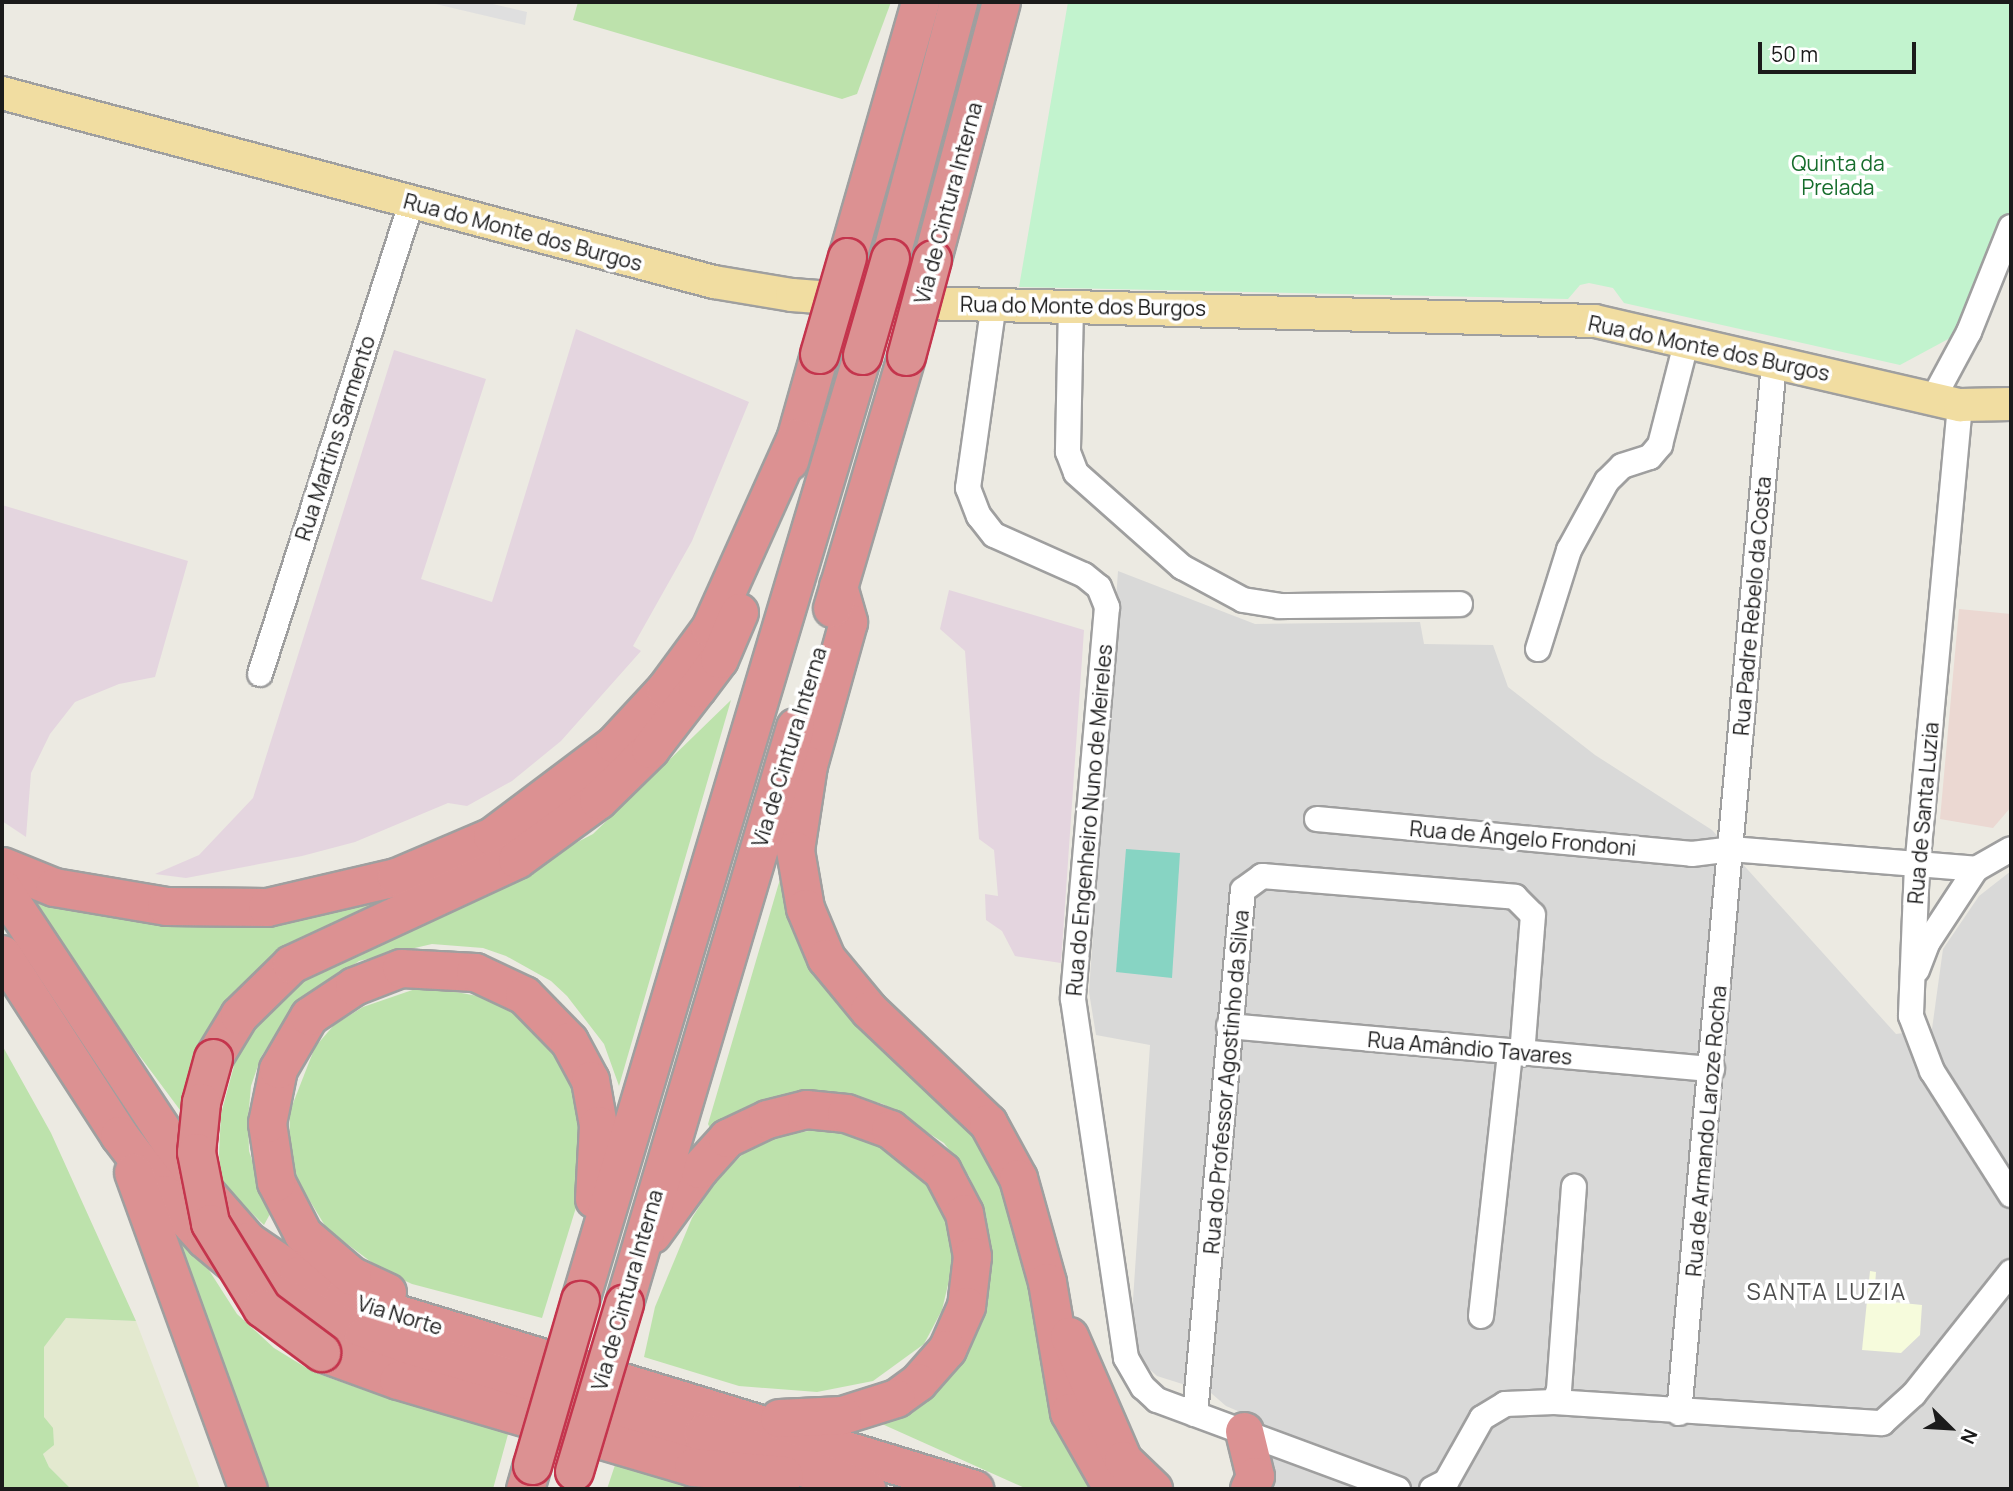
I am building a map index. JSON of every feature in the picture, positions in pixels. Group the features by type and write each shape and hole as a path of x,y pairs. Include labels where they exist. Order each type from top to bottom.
{"highway":[{"path":"856,1485 693,1467 398,1380 321,1352 262,1308 210,1223 197,1152 201,1102 213,1058 239,1015 291,964 517,859 598,800 650,749 719,659 767,540 920,2"},
{"name":"Via de Cintura Interna","path":"529,1477 862,355 958,2"},
{"name":"Via de Cintura Interna","path":"571,1480 905,356 1001,2"},
{"path":"2,866 54,887 166,906 267,907 396,877 492,836 614,744 665,689 710,628 796,437"},
{"path":"838,586 848,622 808,765 795,850 805,908 825,958 869,1010 988,1123 1018,1178 1047,1282 1069,1412 1112,1489"},
{"name":"Via Norte","path":"2,888 197,1183 248,1241 298,1275 343,1297 757,1420 974,1489"},
{"name":"Via Norte","path":"2,954 119,1136 205,1239 278,1296 363,1336 703,1433 856,1485"},
{"path":"433,1325 391,1294 352,1276 303,1234 276,1182 267,1123 278,1069 309,1016 354,986 401,968 475,972 524,995 569,1041 590,1080 598,1125 584,1286"},
{"path":"638,1251 699,1169 727,1138 767,1119 806,1109 846,1112 890,1129 942,1171 964,1213 972,1256 966,1306 947,1349 918,1382 896,1398 842,1415 757,1420"},
{"path":"119,1136 248,1489"},
{"path":"1047,1282 1123,1460 1153,1489"},
{"path":"1244,1431 1255,1476 1249,1489"}],"main road":[{"name":"Rua do Monte dos Burgos","path":"2,93 714,282 792,296 1595,321 1947,401 2011,404"}],"street":[{"name":"Rua Martins Sarmento","path":"260,674 411,203"},
{"name":"Rua de Santa Luzia","path":"2011,227 1969,332 1947,401 1911,987 1911,1016 1930,1067 2011,1195"},
{"name":"Rua do Engenheiro Nuno de Meireles","path":"995,303 968,488 979,516 994,535 1084,575 1099,587 1107,607 1073,999 1126,1359 1143,1387 1157,1400 1195,1414"},
{"path":"1071,304 1068,452 1076,473 1182,567 1243,600 1279,606 1460,604"},
{"path":"1538,649 1569,550 1607,481 1622,466 1650,457 1660,445 1687,340"},
{"name":"Rua Padre Rebelo da Costa","path":"1730,849 1774,363"},
{"name":"Rua de Ângelo Frondoni","path":"1317,819 1692,853 1730,849 1976,869"},
{"name":"Rua de Armando Laroze Rocha","path":"1679,1413 1730,849"},
{"path":"1911,987 1928,942 1976,869 2011,849"},
{"name":"Rua do Professor Agostinho da Silva","path":"1195,1414 1243,890 1262,876 1515,897 1533,915 1481,1316"},
{"name":"Rua Amândio Tavares","path":"1229,1026 1712,1069"},
{"path":"1554,1402 1559,1390 1574,1187"},
{"path":"1432,1489 1446,1482 1492,1410 1505,1404 1554,1402 1679,1413 1882,1423 1914,1394 2011,1272"},
{"path":"1195,1414 1398,1489"}],"shaded area":[{"path":"427,2 484,2 527,12 525,25"},
{"path":"576,329 749,402 692,541 633,646 641,651 561,741 512,781 467,806 448,803 355,842 302,856 186,878 155,874 199,855 253,798 394,350 486,379 421,579 492,602"},
{"path":"2,505 188,561 155,677 119,684 75,702 50,734 31,773 26,837 2,821"},
{"path":"1118,571 1255,624 1420,622 1424,644 1493,645 1508,687 1595,755 1712,830 1896,1034 1932,1029 1943,949 1979,896 2011,871 2011,1489 1264,1489 1269,1462 1261,1421 1226,1406 1211,1393 1157,1376 1139,1360 1132,1315 1150,1045 1096,1035 1089,992"},
{"path":"949,590 1084,630 1061,963 1015,956 1002,931 986,920 985,894 998,896 994,850 979,839 965,651 940,629"},
{"path":"1959,609 2011,614 2011,807 1993,828 1940,819"},
{"path":"1126,849 1180,853 1172,978 1116,972"},
{"path":"1870,1271 1876,1272 1874,1300 1922,1305 1920,1335 1901,1353 1862,1350"},
{"path":"66,1318 136,1321 200,1489 71,1489 49,1467 43,1454 54,1444 44,1417 43,1347"}],"green space":[{"path":"578,2 891,2 857,94 842,99 573,20"},
{"name":"Quinta da Prelada","path":"1068,2 2011,2 2011,211 1965,330 1900,365 1624,303 1613,288 1589,283 1580,285 1568,299 1019,287"},
{"path":"731,700 619,1086 604,1044 567,996 551,981 506,956 483,948 432,944 359,961 292,1009 261,1057 251,1086 248,1119 249,1151 270,1214 264,1225 222,1184 219,1154 221,1114 238,1051 271,1004 304,976 439,914 593,834"},
{"path":"783,869 798,920 972,1134 1004,1184 1100,1489 1027,1489 882,1424 908,1411 942,1386 967,1351 985,1309 991,1263 986,1216 969,1176 944,1143 883,1104 837,1092 784,1095 710,1128 708,1124"},
{"path":"10,882 68,900 425,884 287,946 257,970 209,1029 191,1065 180,1110"},
{"path":"424,986 499,1000 525,1016 552,1043 583,1109 578,1201 542,1318 412,1284 382,1270 327,1229 296,1178 289,1148 290,1111 315,1047 334,1025 363,1007"},
{"path":"2,1045 51,1133 136,1321 66,1318 44,1347 44,1417 53,1428 54,1445 43,1454 49,1467 71,1489 2,1489"},
{"path":"828,1128 886,1146 933,1192 944,1214 953,1241 951,1272 942,1310 924,1344 873,1381 817,1392 739,1386 644,1357 655,1307 692,1218 716,1180 749,1148 783,1135"},
{"path":"156,1207 189,1239 237,1314 274,1348 313,1372 367,1391 510,1427 493,1489 261,1489"},
{"path":"616,1462 676,1480 716,1489 607,1489"}],"district":[{"name":"SANTA LUZIA","path":"1827,1291"}]}
